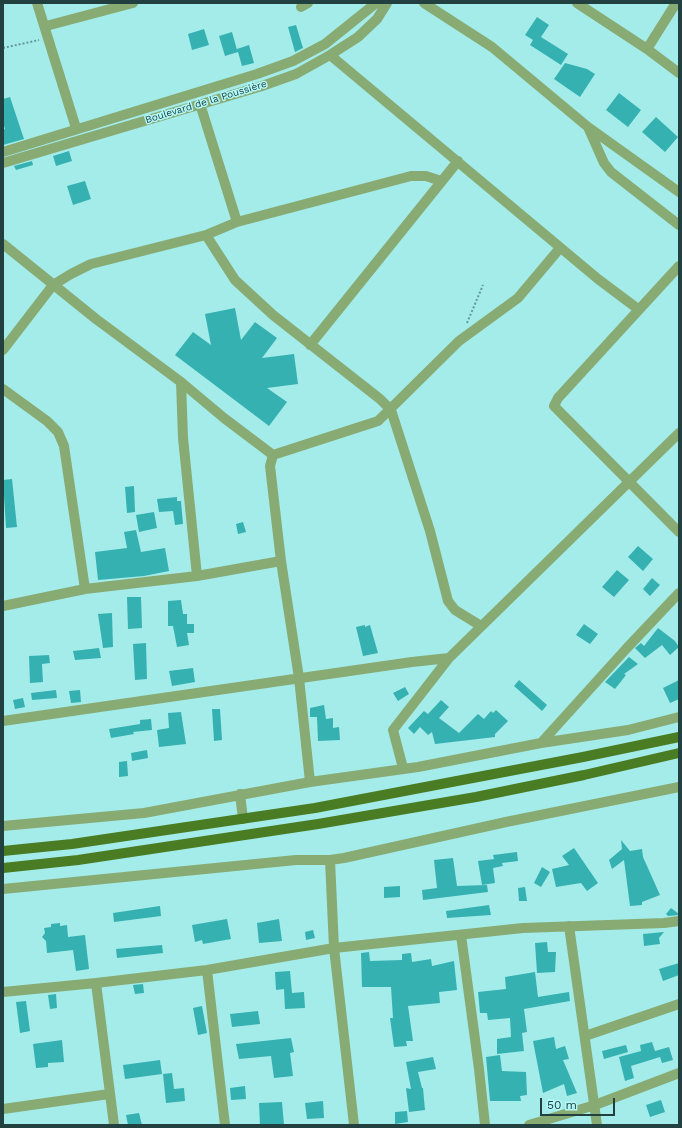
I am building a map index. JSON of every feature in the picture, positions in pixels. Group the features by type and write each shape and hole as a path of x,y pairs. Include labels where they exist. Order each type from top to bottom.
{"main road":[{"path":"3,851 72,844 315,808 583,757 679,737"},
{"path":"3,868 93,858 318,824 484,795 584,775 679,752"}],"street":[{"path":"37,3 46,26 76,128"},
{"path":"46,26 133,3"},
{"name":"Boulevard de la Poussière","path":"3,152 76,128 257,74 293,61 326,44 376,3"},
{"name":"Boulevard de la Poussière","path":"3,162 296,74 330,56 358,37 377,19 387,3"},
{"path":"424,3 492,46 588,127 679,192"},
{"path":"577,3 648,49 679,72"},
{"path":"648,49 676,3"},
{"path":"330,56 458,161 560,248 638,309"},
{"path":"200,104 237,222"},
{"path":"588,127 604,163 611,172 679,225"},
{"path":"310,345 458,161"},
{"path":"3,350 53,284 91,264 206,235 237,222 412,176 426,176 441,181"},
{"path":"206,235 235,280 273,315 380,399 391,410 430,531 448,600 455,610 481,626"},
{"path":"3,244 96,319 181,382 224,418 273,455"},
{"path":"273,455 374,424 391,410 459,341 518,298 560,248"},
{"path":"679,266 558,398 554,406 679,532"},
{"path":"181,382 183,438 197,576"},
{"path":"3,388 47,421 58,432 64,446 85,590"},
{"path":"403,768 393,730 449,658 679,433"},
{"path":"273,455 270,466 281,561 299,678 310,782"},
{"path":"3,606 85,590 197,576 281,561"},
{"path":"542,743 626,649 679,593"},
{"path":"3,721 449,658"},
{"path":"3,826 144,813 240,794 310,782 418,767 542,743 628,730 679,717"},
{"path":"3,889 296,860 330,860 679,787"},
{"path":"240,794 243,819"},
{"path":"330,860 334,948 354,1125"},
{"path":"3,992 207,970 334,948 460,936 523,928 664,923 679,921"},
{"path":"569,926 597,1125"},
{"path":"460,936 480,1069 485,1125"},
{"path":"207,970 224,1125"},
{"path":"96,983 114,1125"},
{"path":"585,1036 679,1004"},
{"path":"529,1125 594,1105 679,1073"},
{"path":"3,1109 109,1094"}],"path":[{"path":"3,48 49,37"},
{"path":"459,341 483,285"}],"building":[{"path":"537,17 549,25 541,37 568,54 561,65 530,45 533,40 525,35"},
{"path":"296,25 303,48 295,52 288,27"},
{"path":"204,29 209,45 192,50 188,34"},
{"path":"232,32 237,50 249,45 254,63 242,66 238,52 225,56 219,36"},
{"path":"565,63 587,69 595,74 580,97 554,79"},
{"path":"619,93 641,110 628,127 606,110"},
{"path":"10,97 24,139 3,145 3,130 5,129 3,123 3,99"},
{"path":"656,117 678,137 665,152 642,132"},
{"path":"69,151 72,161 56,166 53,156"},
{"path":"32,161 33,165 16,170 14,166"},
{"path":"85,181 91,199 73,205 67,186"},
{"path":"235,308 241,340 255,322 277,338 262,358 294,354 298,384 267,388 287,402 269,426 175,355 193,332 211,345 205,314"},
{"path":"12,479 17,527 6,528 3,480"},
{"path":"134,486 135,512 127,513 125,487"},
{"path":"177,497 177,501 181,501 183,524 175,525 173,511 159,512 157,499"},
{"path":"154,512 157,528 139,532 136,515"},
{"path":"243,522 246,532 238,534 236,524"},
{"path":"136,530 141,552 165,548 169,571 144,576 98,580 95,552 127,548 124,532"},
{"path":"638,546 653,559 643,571 628,557"},
{"path":"617,570 629,580 614,597 602,587"},
{"path":"652,578 660,585 650,596 643,589"},
{"path":"127,597 141,597 142,628 128,629"},
{"path":"181,600 183,614 187,614 187,624 194,624 194,633 187,633 189,645 177,647 173,626 168,626 168,601"},
{"path":"112,613 113,647 103,648 98,614"},
{"path":"584,624 598,634 590,644 576,635"},
{"path":"365,625 365,627 370,625 378,653 363,656 356,627"},
{"path":"658,628 675,641 679,647 670,655 662,645 645,658 635,648 641,643 644,646"},
{"path":"146,643 147,679 135,680 133,644"},
{"path":"99,648 101,658 75,660 73,651"},
{"path":"49,655 50,663 42,664 43,682 30,683 29,656"},
{"path":"629,657 638,664 624,674 626,675 615,689 605,682"},
{"path":"193,668 195,682 172,686 169,671"},
{"path":"519,680 547,705 542,711 514,686"},
{"path":"679,680 679,699 670,703 663,688"},
{"path":"405,687 409,694 398,701 393,693"},
{"path":"56,690 57,698 32,700 31,693"},
{"path":"80,690 81,702 71,703 69,691"},
{"path":"23,698 25,707 15,709 13,700"},
{"path":"441,700 449,707 439,718 459,733 478,714 484,719 491,711 493,713 496,710 508,721 495,734 495,737 435,744 432,732 428,735 420,727 414,734 408,728 424,711 428,714"},
{"path":"324,705 326,719 333,718 333,728 339,727 340,740 318,741 317,717 310,717 310,708"},
{"path":"212,709 220,709 222,740 214,741"},
{"path":"181,712 186,744 159,747 157,730 169,728 168,713"},
{"path":"151,719 152,730 133,732 134,734 111,738 109,729 140,724 140,720"},
{"path":"147,750 148,758 132,761 131,753"},
{"path":"127,761 128,776 119,777 119,762"},
{"path":"621,840 630,851 642,849 643,857 660,895 642,902 642,905 630,906 624,860 612,869 609,860 622,849"},
{"path":"574,848 598,883 587,891 581,883 556,887 552,869 569,865 562,856"},
{"path":"517,852 518,861 502,863 503,866 493,868 495,883 482,885 478,861 494,859 493,855"},
{"path":"453,858 457,886 487,885 488,892 423,900 422,890 437,888 434,860"},
{"path":"542,867 550,872 541,887 534,883"},
{"path":"400,886 400,897 384,898 384,887"},
{"path":"525,887 527,901 519,901 518,888"},
{"path":"489,905 491,915 447,918 446,911"},
{"path":"160,906 161,916 114,922 113,913"},
{"path":"671,908 679,915 668,916 666,914"},
{"path":"227,919 231,939 203,944 202,940 195,942 192,925"},
{"path":"279,919 282,941 259,943 257,923"},
{"path":"60,923 60,926 67,925 68,937 85,935 89,969 76,971 73,950 47,953 46,941 42,937 45,933 44,928 51,927 51,924"},
{"path":"313,930 315,938 306,940 305,932"},
{"path":"664,932 659,938 660,944 644,946 643,934"},
{"path":"547,942 548,952 556,952 555,972 537,973 535,943"},
{"path":"162,945 163,953 117,958 116,949"},
{"path":"369,952 370,961 402,960 402,954 411,953 412,962 431,959 432,966 454,961 457,990 439,992 440,1003 408,1006 413,1041 406,1041 407,1046 394,1047 390,1018 393,1018 391,987 362,987 361,953"},
{"path":"679,963 679,975 663,981 659,969"},
{"path":"290,971 292,993 304,992 305,1008 285,1009 284,989 276,990 275,972"},
{"path":"535,972 538,997 569,992 570,1001 524,1009 527,1032 522,1033 524,1051 497,1054 497,1039 511,1037 510,1018 488,1020 487,1013 480,1013 478,992 506,989 505,977"},
{"path":"143,984 144,993 135,994 133,985"},
{"path":"56,994 57,1008 50,1009 48,995"},
{"path":"26,1001 30,1031 20,1033 16,1002"},
{"path":"202,1006 207,1033 198,1035 193,1008"},
{"path":"258,1011 260,1024 232,1027 230,1014"},
{"path":"554,1037 556,1049 565,1046 569,1059 563,1060 577,1093 567,1096 564,1084 543,1093 533,1041"},
{"path":"291,1038 294,1052 290,1053 293,1076 274,1078 271,1056 239,1059 236,1044"},
{"path":"62,1040 64,1062 48,1063 48,1067 36,1068 33,1044"},
{"path":"652,1042 655,1051 669,1047 673,1060 662,1063 660,1057 631,1066 634,1078 625,1081 619,1057 641,1051 640,1045"},
{"path":"626,1045 628,1052 604,1059 602,1051"},
{"path":"500,1055 502,1071 526,1072 527,1095 520,1096 521,1101 490,1101 486,1057"},
{"path":"433,1057 436,1069 418,1072 423,1088 425,1110 409,1112 406,1088 411,1089 406,1062"},
{"path":"160,1060 162,1074 125,1079 123,1065"},
{"path":"172,1073 174,1089 184,1088 185,1101 166,1103 163,1074"},
{"path":"245,1086 246,1099 231,1100 230,1088"},
{"path":"661,1100 665,1112 650,1117 646,1105"},
{"path":"323,1101 324,1118 307,1119 305,1103"},
{"path":"282,1102 284,1125 260,1125 259,1103"},
{"path":"407,1111 408,1122 395,1124 395,1112"},
{"path":"139,1113 142,1125 128,1125 126,1115"}]}
